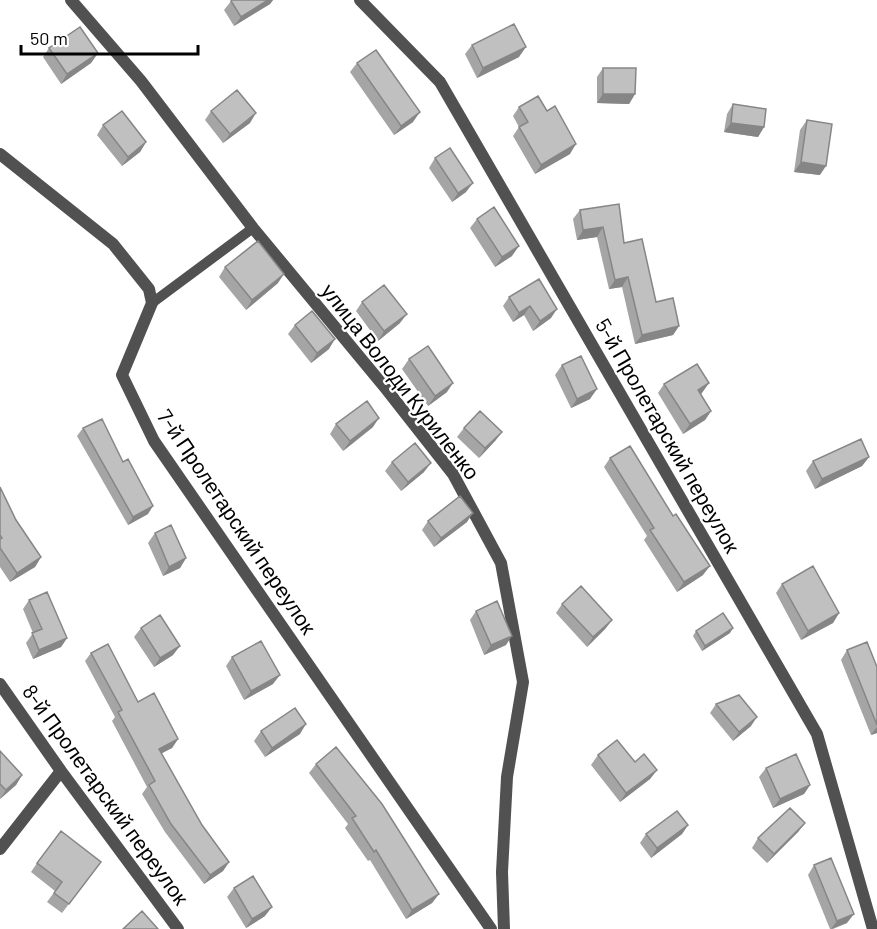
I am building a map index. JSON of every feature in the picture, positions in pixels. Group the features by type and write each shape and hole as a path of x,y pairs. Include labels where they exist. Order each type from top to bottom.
{"street":[{"name":"улица Володи Куриленко","path":"71,0 141,81 253,228 453,474 501,563 523,682 507,777 502,872 504,929"},
{"name":"5-й Пролетарский переулок","path":"360,0 440,82 817,734 873,929"},
{"path":"0,154 113,244 149,289 152,303"},
{"name":"7-й Пролетарский переулок","path":"152,303 122,375 154,441 491,929"},
{"name":"8-й Пролетарский переулок","path":"0,684 178,929"},
{"path":"0,849 61,771"}],"lane":[{"path":"152,303 253,228"}],"building":[{"path":"232,0 268,0 241,17"},
{"path":"514,24 526,47 483,68 472,45"},
{"path":"80,27 98,53 67,74 49,48"},
{"path":"376,50 420,112 401,126 357,63"},
{"path":"603,68 636,68 635,94 603,94"},
{"path":"237,90 256,113 230,134 211,111"},
{"path":"538,96 547,111 555,106 576,144 541,165 519,127 528,122 519,107"},
{"path":"733,104 766,109 764,127 731,123"},
{"path":"122,111 146,142 128,157 103,125"},
{"path":"807,120 832,124 826,166 801,162"},
{"path":"450,148 473,183 458,193 435,158"},
{"path":"619,204 624,243 642,239 656,302 673,298 679,326 642,335 628,277 615,280 603,227 583,230 580,210"},
{"path":"494,207 519,246 502,257 477,219"},
{"path":"258,241 284,274 252,300 225,267"},
{"path":"539,279 557,309 540,321 530,306 519,313 509,297"},
{"path":"384,285 407,314 384,331 362,302"},
{"path":"312,311 335,339 317,353 295,325"},
{"path":"428,346 453,383 435,396 409,359"},
{"path":"581,356 597,389 577,399 562,365"},
{"path":"697,364 709,383 698,390 711,411 690,424 664,384"},
{"path":"367,401 379,418 350,441 336,424"},
{"path":"480,411 502,432 485,448 464,428"},
{"path":"102,419 123,462 128,459 153,506 133,517 83,428"},
{"path":"861,439 869,457 822,479 813,461"},
{"path":"415,443 431,463 408,482 392,462"},
{"path":"630,446 673,516 676,514 710,566 684,582 650,530 654,528 610,458"},
{"path":"0,487 16,520 41,557 17,573 0,548 2,538 0,535"},
{"path":"460,496 473,513 441,538 428,521"},
{"path":"171,525 186,558 169,567 155,533"},
{"path":"813,566 839,613 808,631 782,584"},
{"path":"581,586 612,620 593,637 562,604"},
{"path":"47,592 67,638 39,650 32,633 42,629 29,600"},
{"path":"497,601 512,636 491,645 476,611"},
{"path":"723,613 733,628 705,646 696,631"},
{"path":"160,615 180,646 160,658 141,628"},
{"path":"261,641 280,675 251,691 232,657"},
{"path":"867,642 877,667 877,725 847,650"},
{"path":"108,644 138,702 154,693 178,739 159,749 202,825 229,862 210,875 171,824 149,785 155,781 118,712 122,710 91,653"},
{"path":"739,695 757,717 739,732 716,704"},
{"path":"295,708 306,724 272,748 261,731"},
{"path":"617,740 635,762 644,754 657,770 626,793 598,755"},
{"path":"336,747 382,804 439,894 412,910 376,850 374,852 352,818 356,816 316,764"},
{"path":"0,751 22,775 6,790 0,784"},
{"path":"796,754 810,785 780,799 766,768"},
{"path":"790,808 805,823 774,854 758,838"},
{"path":"677,811 688,825 657,848 646,834"},
{"path":"61,831 101,862 69,904 54,893 62,882 37,863"},
{"path":"831,858 854,914 837,921 814,865"},
{"path":"253,876 272,907 252,919 234,888"},
{"path":"142,911 158,929 123,929"}]}
